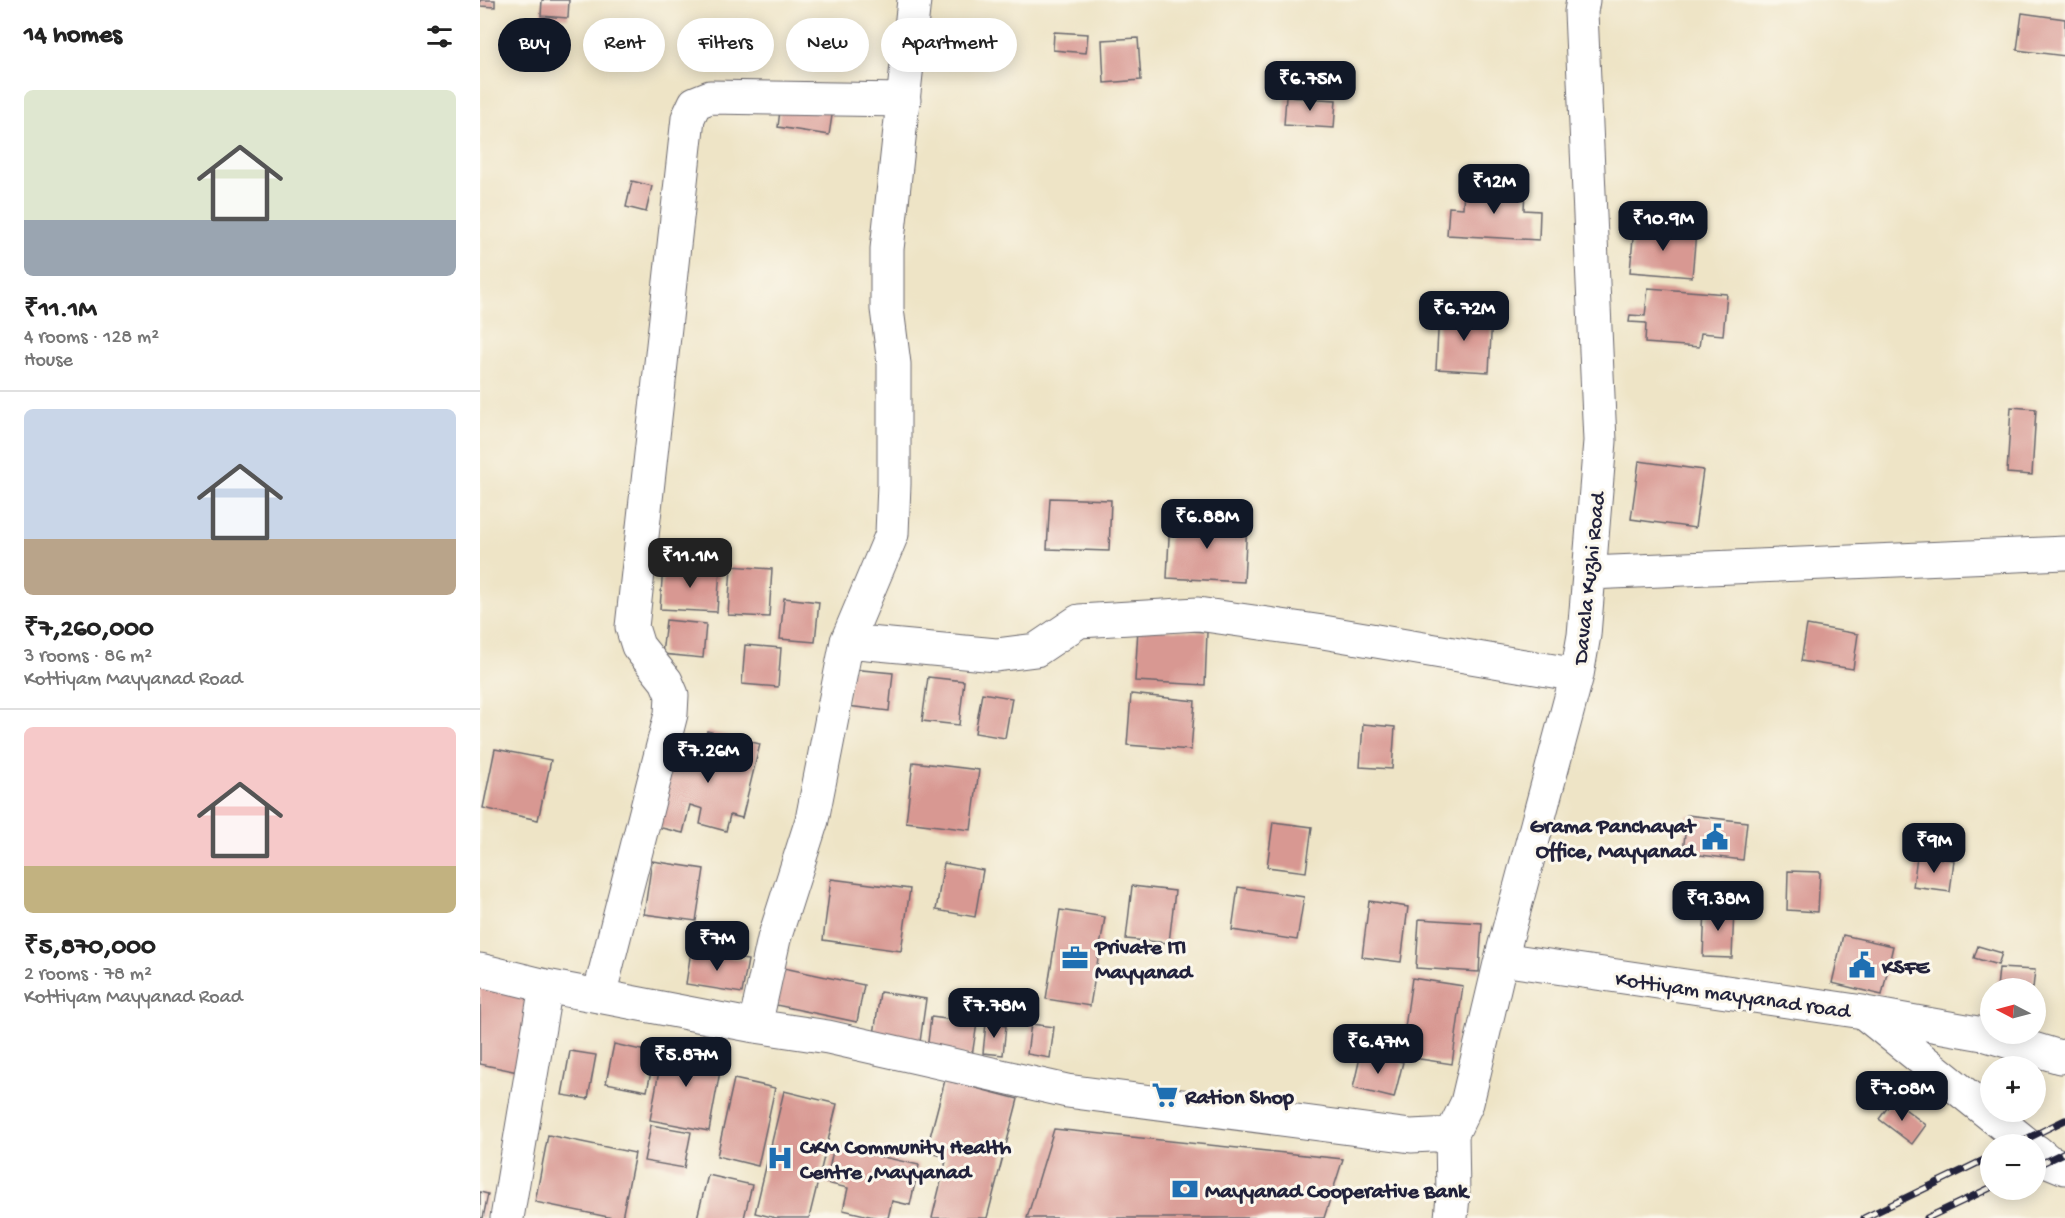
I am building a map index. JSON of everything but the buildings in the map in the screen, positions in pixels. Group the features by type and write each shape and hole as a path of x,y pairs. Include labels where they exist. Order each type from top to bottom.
{"street":[{"path":"755,1026 774,939 812,820 847,641 892,534 894,364 887,309 887,249 914,0"},
{"name":"Davala Kuzhi Road","path":"1452,1134 1467,1103 1501,959 1577,675 1584,635 1600,441 1582,24 1583,0"},
{"path":"598,996 672,714 672,695 666,681 638,646 632,627 688,118 695,103 710,97 904,99"},
{"path":"1589,573 2065,553"},
{"path":"847,641 996,654 1036,650 1079,621 1198,614 1323,632 1577,675"},
{"name":"Kottiyam mayyanad road","path":"1501,959 1863,1012 2015,1134"},
{"path":"480,970 546,986 755,1026 828,1037 1067,1091 1411,1136 1452,1134 1451,1218"},
{"path":"507,1218 546,986"},
{"path":"1863,1012 1983,1034 2060,1057 2065,1056"},
{"path":"2046,1159 2065,1168"}],"railway":[{"path":"2036,1134 2065,1120"},
{"path":"2046,1161 2065,1152"},
{"path":"1864,1218 1980,1162"},
{"path":"1927,1218 1980,1193"}],"place":[{"name":"Grama Panchayat Office, Mayyanad","path":"1715,837"},
{"name":"Private ITI Mayyanad","path":"1075,958"},
{"name":"KSFE","path":"1862,965"},
{"name":"Ration Shop","path":"1165,1095"},
{"name":"CKM Community Health Centre ,Mayyanad","path":"780,1158"},
{"name":"Mayyanad Cooperative Bank","path":"1185,1189"}]}
